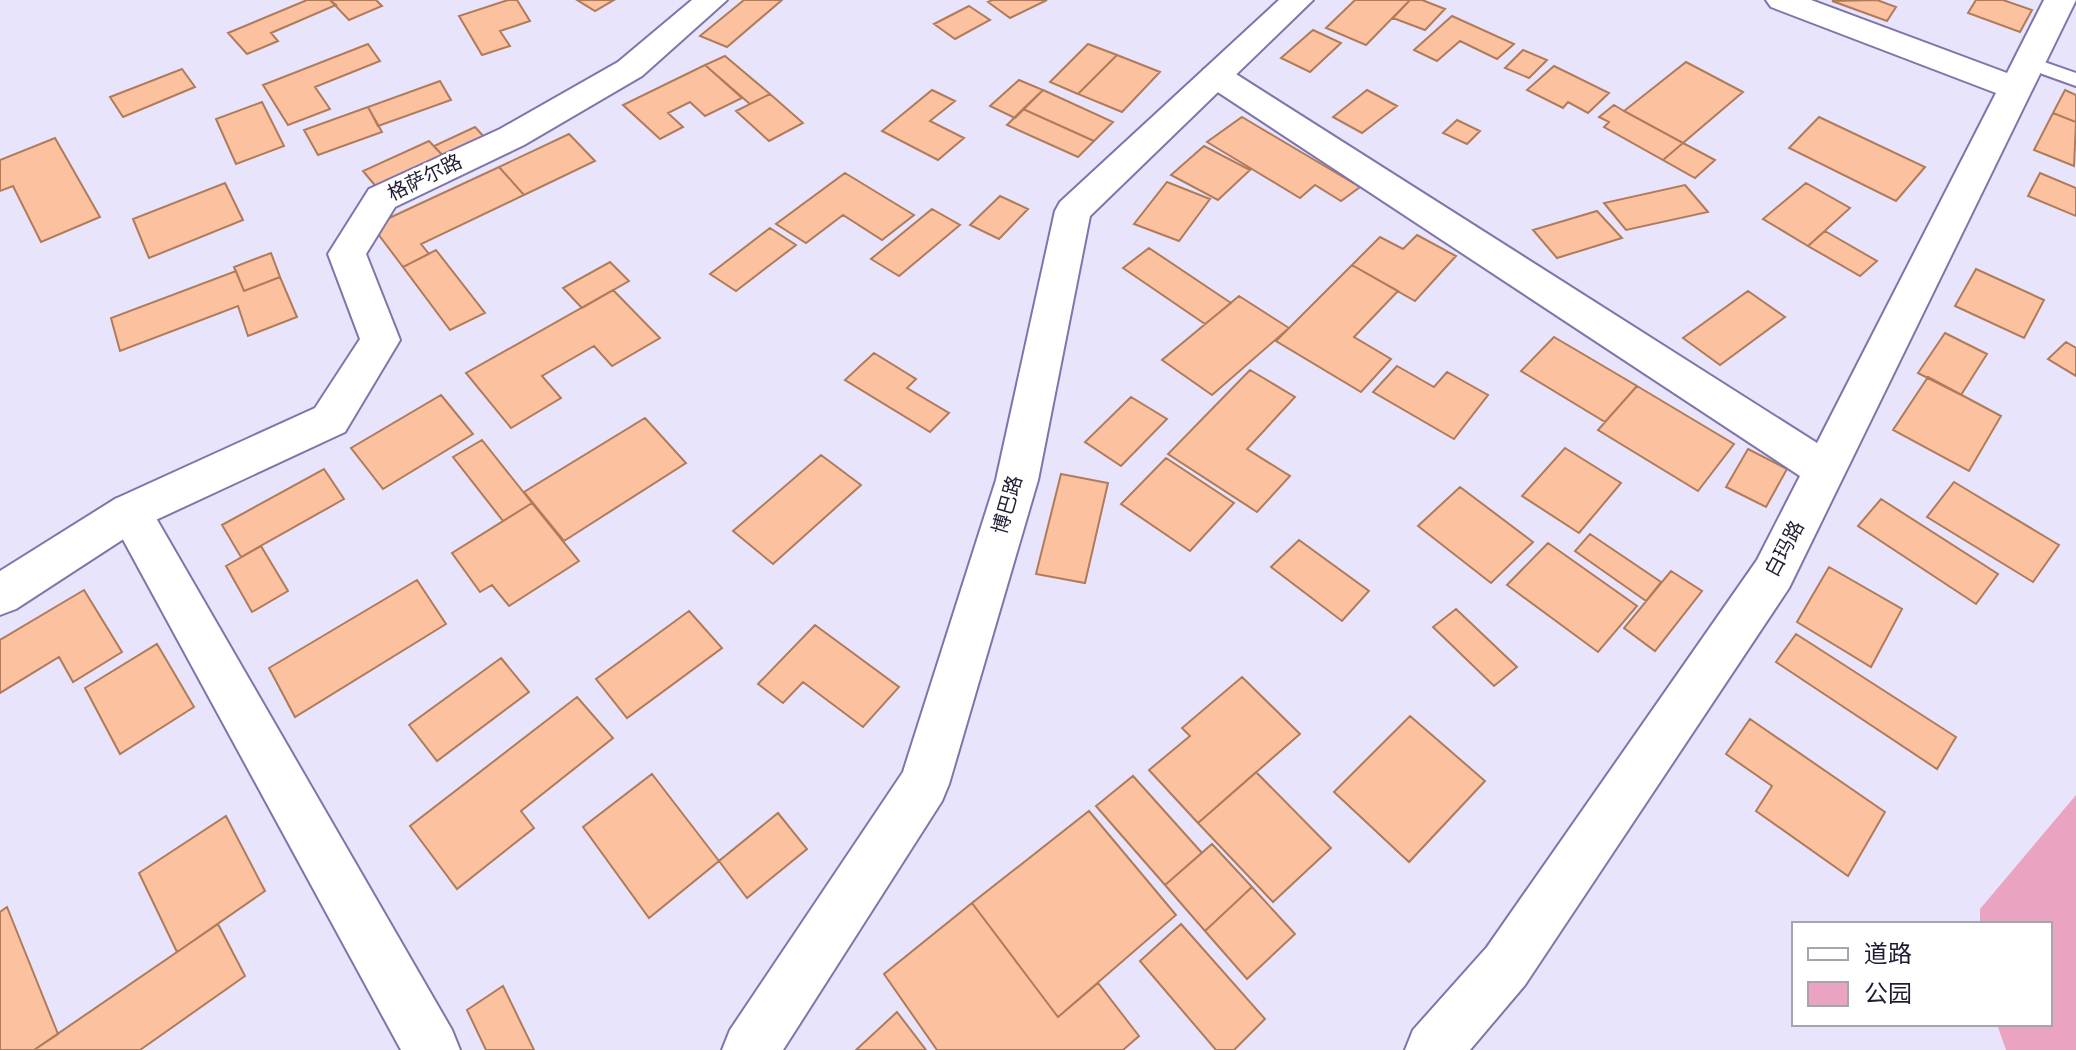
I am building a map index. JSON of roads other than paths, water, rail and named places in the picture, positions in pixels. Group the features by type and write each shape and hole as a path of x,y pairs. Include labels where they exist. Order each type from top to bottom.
{"street":[{"name":"格萨尔路","path":"0,595 130,512 330,420 380,340 347,254 382,198 512,137 630,69 711,0"},
{"name":"博巴路","path":"750,1050 924,784 1017,480 1073,211 1297,0"},
{"path":"1782,0 2021,75"},
{"name":"白玛路","path":"1433,1050 1506,966 1773,574 2060,0"},
{"path":"1216,76 1824,470"},
{"path":"130,512 432,1050"}],"lane":[{"path":"2021,75 2076,80"}]}
